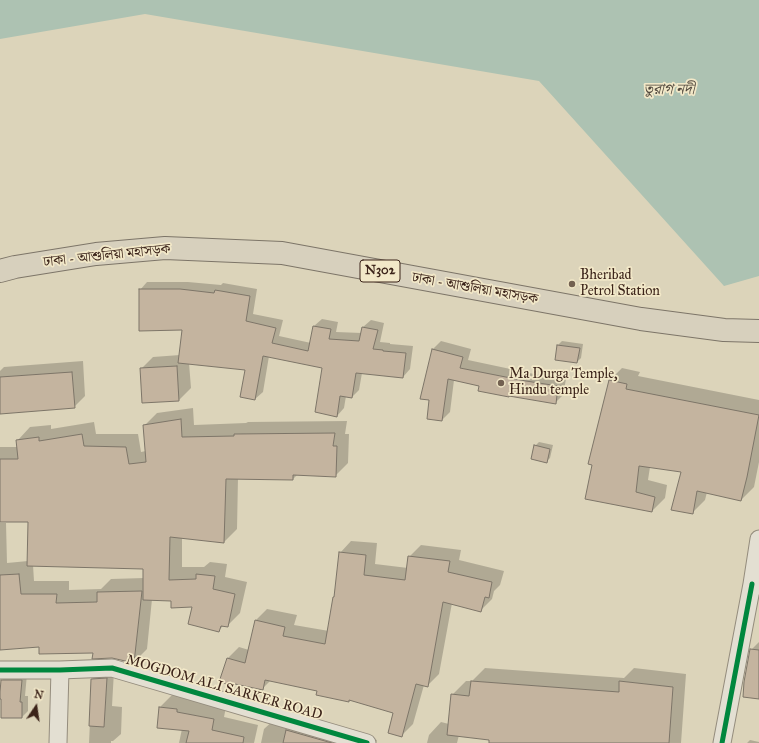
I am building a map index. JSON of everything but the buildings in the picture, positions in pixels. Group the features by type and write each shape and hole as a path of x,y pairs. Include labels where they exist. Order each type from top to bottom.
{"highway":[{"name":"ঢাকা - আশুলিয়া মহাসড়ক","path":"0,271 15,267 96,254 165,248 282,253 641,319 724,330 759,331"}],"street":[{"path":"722,743 756,585 759,539"},
{"name":"MOGDOM ALI SARKER ROAD","path":"0,670 112,668 367,743"},
{"path":"58,743 60,670"}],"water":[{"name":"তুরাগ নদী","path":"0,0 759,0 759,276 724,286 539,81 145,14 0,39"}],"cycle path":[{"path":"722,743 752,584"},
{"path":"0,670 112,668 367,743"}],"place":[{"name":"Bheribad Petrol Station","path":"572,284"},
{"name":"Ma Durga Temple, Hindu temple","path":"501,383"}]}
